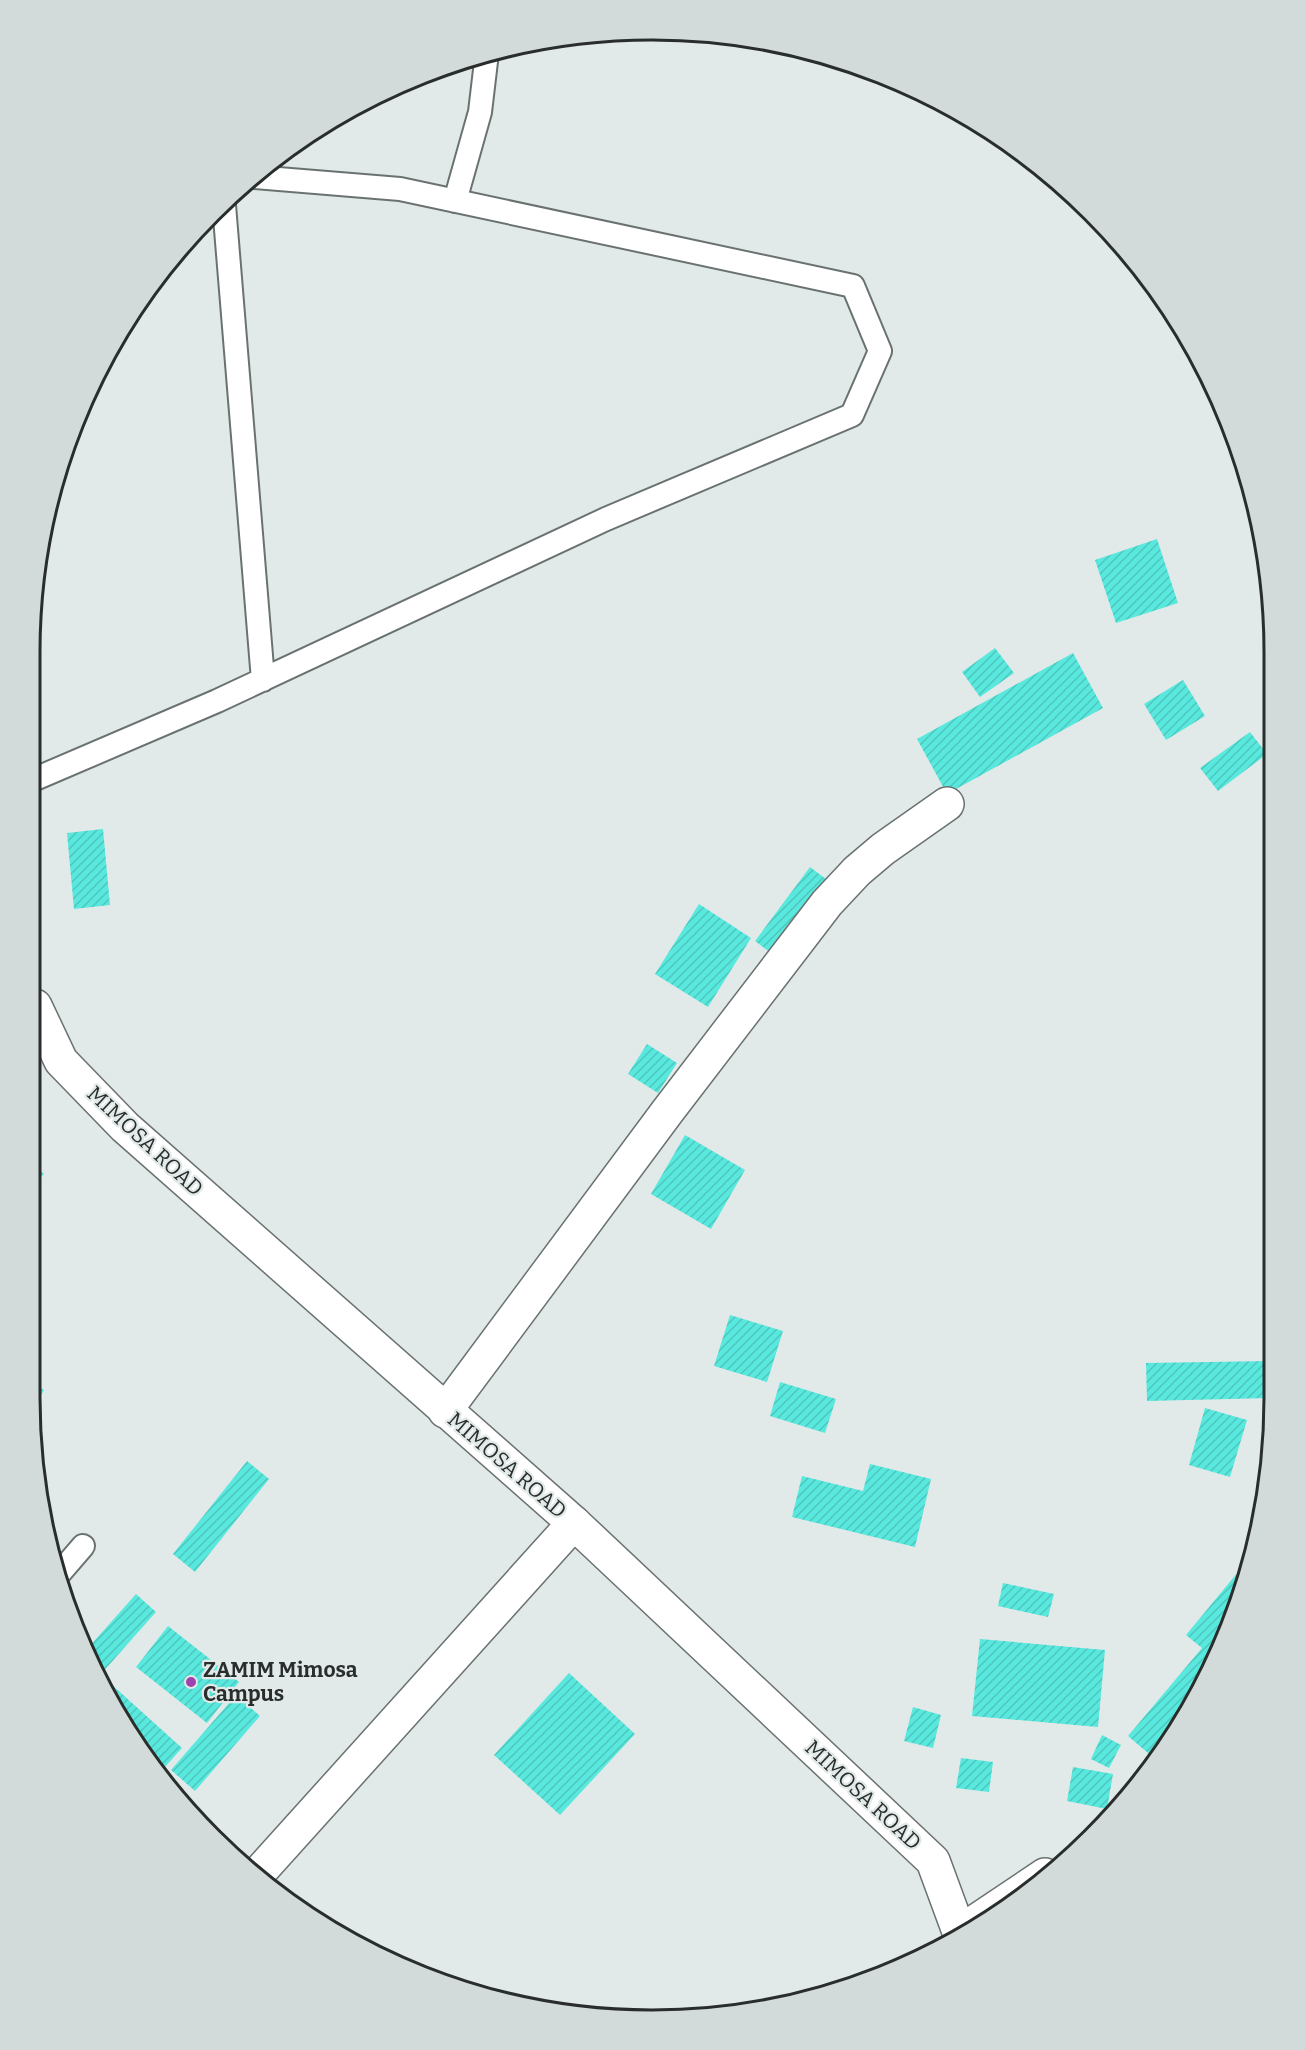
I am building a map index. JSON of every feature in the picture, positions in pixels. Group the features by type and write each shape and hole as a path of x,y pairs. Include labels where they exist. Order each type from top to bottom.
{"street":[{"path":"445,1411 640,1149 828,903 857,871 883,849 947,804"},
{"name":"MIMOSA ROAD","path":"40,1017 61,1061 125,1127 574,1523 933,1861 958,1928"},
{"path":"262,1869 574,1523"}],"lane":[{"path":"455,201 480,112 486,64"},
{"path":"40,777 263,680 606,519 852,415 880,351 853,286 400,189 266,178"},
{"path":"225,215 263,680"},
{"path":"65,1567 83,1546"}],"building":[{"path":"1157,539 1178,603 1116,623 1095,560"},
{"path":"995,648 1014,673 980,697 962,672"},
{"path":"1073,653 1103,708 947,794 917,739"},
{"path":"1183,680 1205,716 1166,740 1144,704"},
{"path":"1250,732 1264,750 1264,756 1218,791 1200,768"},
{"path":"103,829 110,905 74,909 67,833"},
{"path":"810,867 830,882 775,956 755,941"},
{"path":"699,904 751,938 708,1007 655,974"},
{"path":"647,1044 677,1063 658,1093 628,1074"},
{"path":"685,1135 745,1170 711,1229 651,1194"},
{"path":"730,1315 783,1331 767,1382 714,1366"},
{"path":"1264,1361 1264,1398 1147,1401 1146,1363"},
{"path":"780,1382 836,1399 825,1433 770,1416"},
{"path":"1205,1408 1247,1420 1230,1477 1189,1465"},
{"path":"247,1461 269,1479 195,1572 173,1554"},
{"path":"870,1464 931,1479 915,1547 792,1517 802,1476 863,1491"},
{"path":"1238,1572 1218,1632 1201,1668 1183,1704 1149,1754 1128,1736 1202,1648 1186,1635"},
{"path":"1003,1583 1054,1594 1048,1617 998,1606"},
{"path":"136,1594 156,1612 105,1670 92,1643"},
{"path":"168,1626 239,1682 207,1723 136,1667"},
{"path":"980,1639 1105,1650 1098,1727 972,1716"},
{"path":"569,1673 635,1734 560,1815 494,1755"},
{"path":"113,1686 182,1748 165,1767 122,1704"},
{"path":"236,1695 260,1716 195,1791 171,1770"},
{"path":"913,1707 941,1715 933,1748 904,1741"},
{"path":"1102,1735 1121,1745 1109,1768 1091,1759"},
{"path":"961,1758 993,1762 989,1792 956,1788"},
{"path":"1073,1767 1113,1774 1106,1809 1067,1801"}],"place":[{"name":"ZAMIM Mimosa Campus","path":"191,1682"}]}
